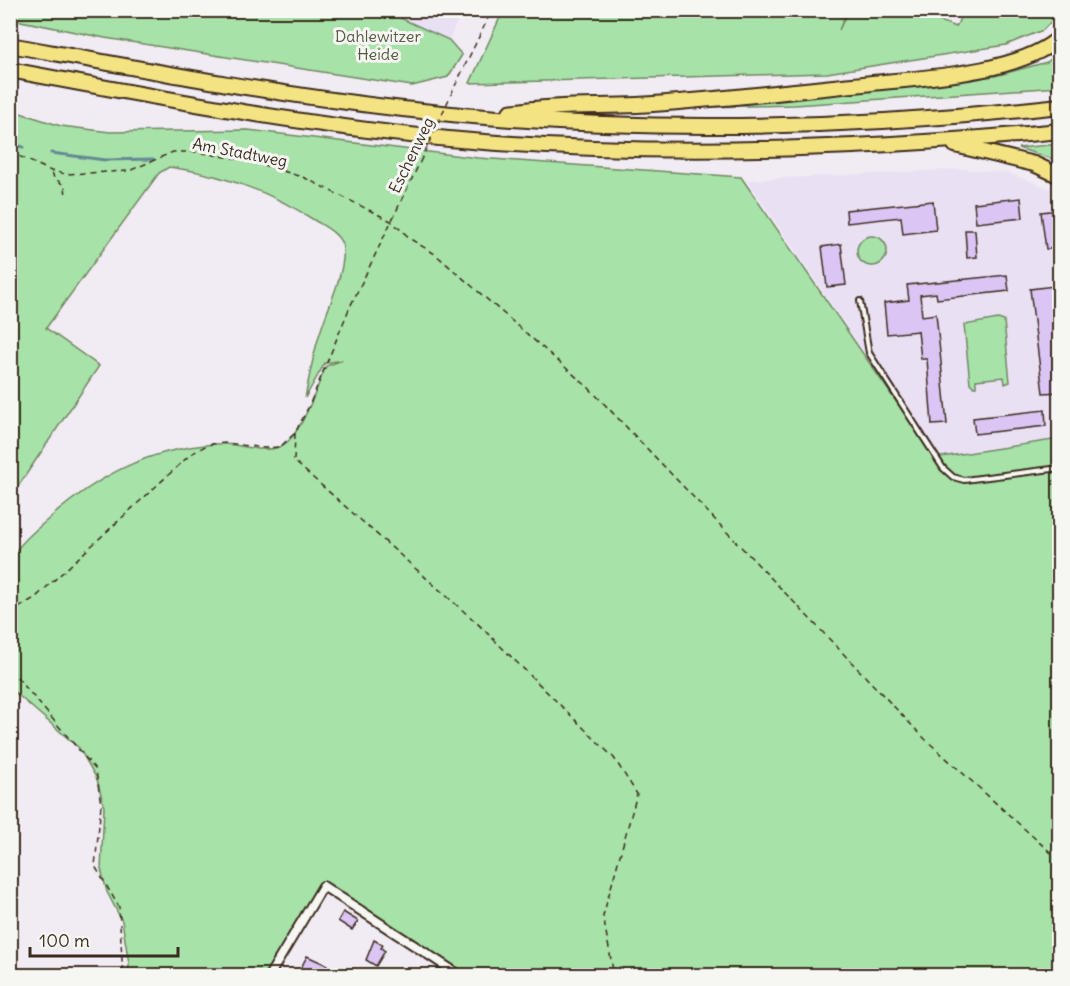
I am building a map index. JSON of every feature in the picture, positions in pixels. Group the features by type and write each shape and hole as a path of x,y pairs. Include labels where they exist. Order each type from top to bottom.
{"highway":[{"path":"482,116 545,106 635,105 704,100 969,71 1017,60 1059,37"},
{"path":"10,45 243,87 405,109 482,116 722,126 882,121 1059,106"},
{"path":"10,70 254,114 472,141 713,151 944,142 1059,131"},
{"path":"944,142 1034,164 1059,176"}],"street":[{"path":"269,975 323,886 461,975"}],"lane":[{"path":"860,301 869,353 943,468 953,477 964,480 1059,468"}],"path":[{"name":"Eschenweg","path":"295,433 309,406 349,309 492,10"},
{"name":"Am Stadtweg","path":"10,152 51,171 66,174 129,171 173,152 196,152 251,161 294,174 391,221 412,240 435,254 589,388 925,739 1059,861"},
{"path":"51,171 54,178 64,186 66,197"},
{"path":"10,614 36,597 191,454 209,444 280,447 295,433"},
{"path":"295,433 294,461 477,623 614,758 637,794 603,916 614,975"},
{"path":"10,669 96,770 101,805 95,866 119,907 123,975"}],"shaded area":[{"path":"385,11 462,11 449,40"},
{"path":"965,169 1008,173 1059,192 1059,439 935,458 747,180"}],"green space":[{"name":"Dahlewitzer Heide","path":"10,11 385,11 449,40 462,55 448,77 412,86 105,38 11,19"},
{"path":"503,11 847,11 839,30 848,11 913,11 956,27 963,11 1060,12 1043,30 1006,45 827,73 470,83"},
{"path":"1059,53 1059,87 795,105 704,107 995,76 1047,62"},
{"path":"11,110 61,126 110,132 248,130 478,158 741,177 935,458 1059,439 1059,975 461,975 323,886 269,975 128,975 129,964 122,921 107,892 101,869 104,807 97,779 79,748 11,689 11,558 31,534 84,491 104,478 145,459 167,452 216,444 272,449 287,442 301,423 326,366 343,360 325,363 305,398 322,326 342,268 343,248 336,235 327,228 280,200 245,185 208,174 169,167 159,173 46,328 99,366 11,497"},
{"path":"1059,144 1059,161 1018,148"},
{"path":"872,236 883,240 887,251 883,262 872,266 861,262 857,251 861,240"},
{"path":"998,319 1004,321 1010,382 1005,384 1004,377 976,380 976,387 974,387 970,383 964,325"}],"building":[{"path":"1021,198 1023,218 976,223 974,203"},
{"path":"933,201 936,230 903,234 901,217 847,223 846,210"},
{"path":"1059,210 1059,248 1046,249 1041,212"},
{"path":"965,230 975,230 977,257 967,258"},
{"path":"841,244 846,285 827,287 822,247"},
{"path":"1007,275 1009,291 937,299 936,293 920,295 922,316 936,314 947,424 932,425 927,359 921,359 918,331 887,334 884,303 909,300 907,285"},
{"path":"1054,286 1059,331 1059,392 1043,393 1030,289"},
{"path":"1045,410 1046,426 975,434 973,418"},
{"path":"343,912 358,921 352,930 338,921"},
{"path":"374,940 383,945 381,948 385,951 376,966 366,960"},
{"path":"307,956 327,965 322,975 301,968"}],"waterway":[{"path":"10,143 23,147"},
{"path":"51,153 105,160 153,159"}]}
